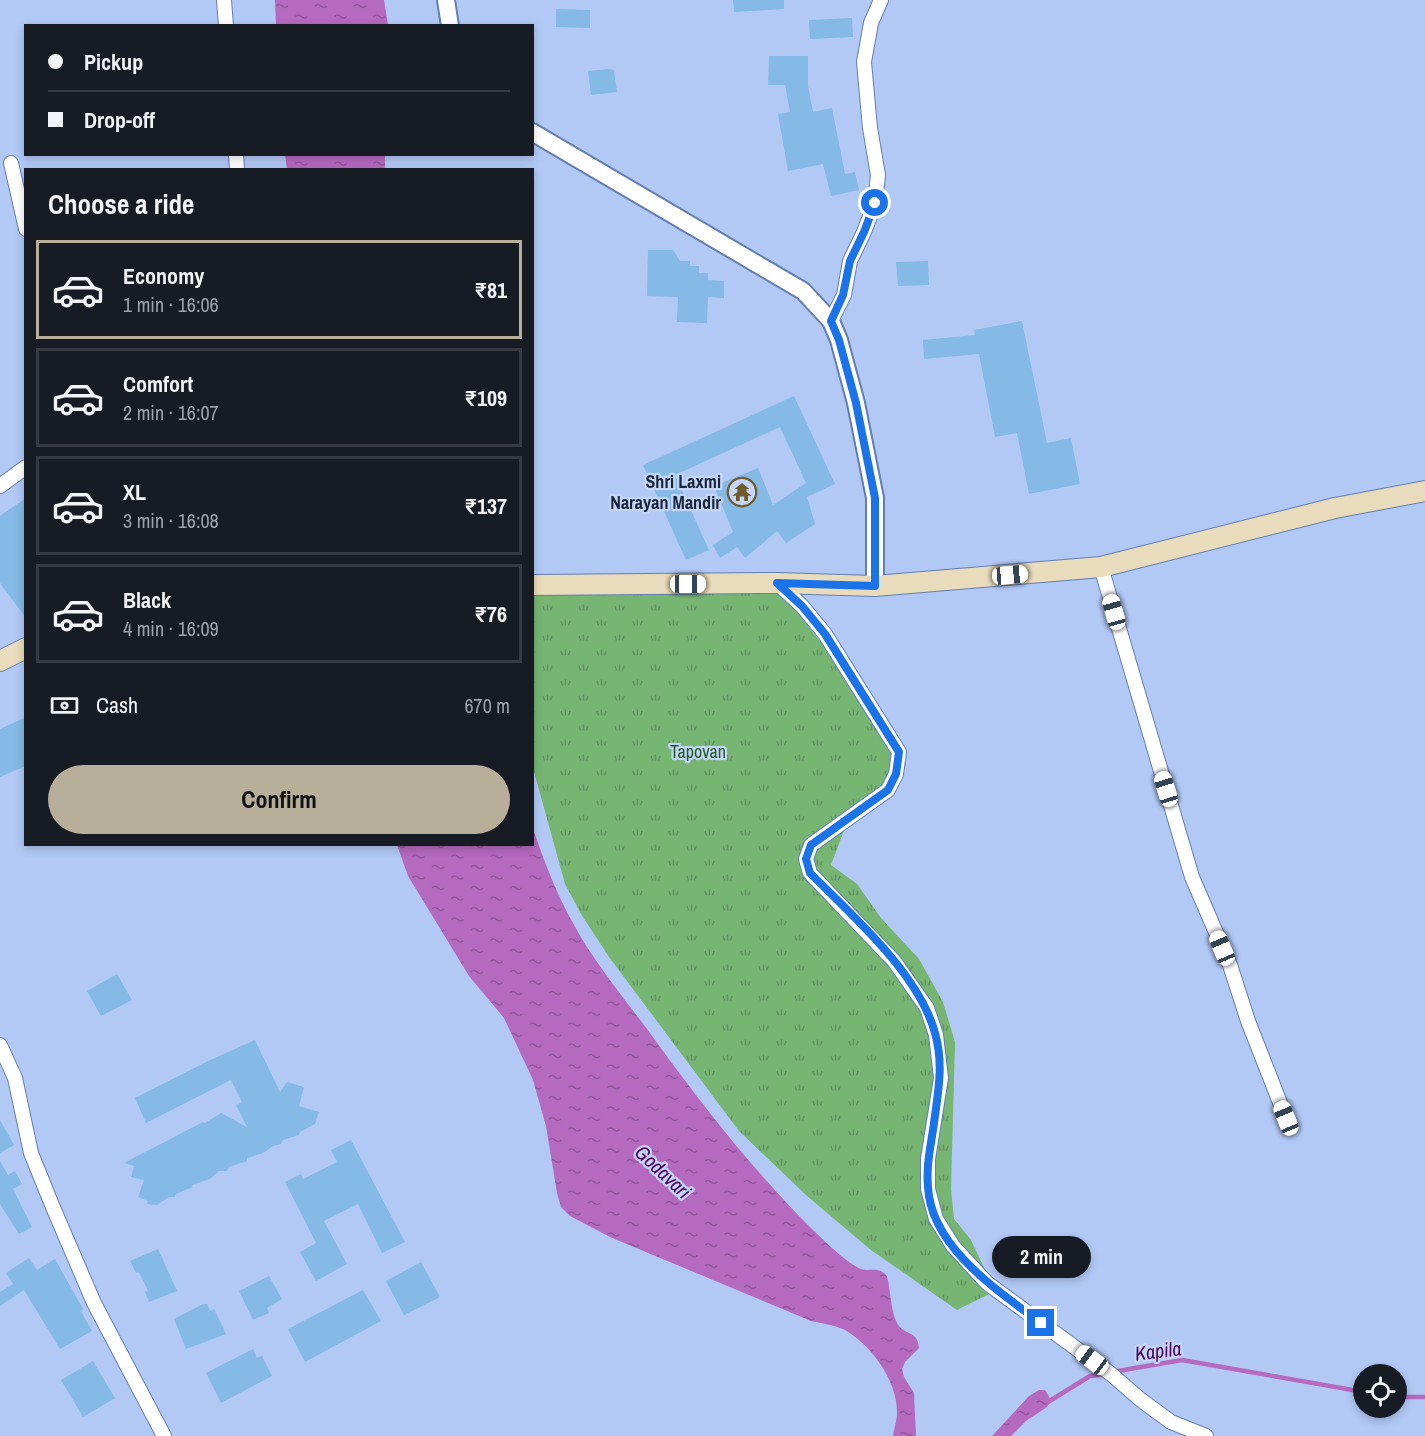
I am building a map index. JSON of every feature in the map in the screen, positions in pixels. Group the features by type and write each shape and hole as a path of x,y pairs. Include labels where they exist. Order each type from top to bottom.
{"main road":[{"path":"534,585 777,583 875,586 1101,567 1335,508 1425,491"},
{"path":"0,661 24,649"}],"street":[{"path":"224,0 226,24"},
{"path":"446,0 450,24"},
{"path":"831,321 843,295 850,261 875,203 878,175 870,128 864,62 871,23 881,0"},
{"path":"534,133 803,291 831,321 839,340 856,403 875,498 875,586"},
{"path":"11,163 24,220"},
{"path":"0,486 24,468"},
{"path":"1101,567 1192,877 1230,965 1248,1021 1286,1118"},
{"path":"777,583 802,606 825,634 899,752 896,774 888,790 811,845 806,859 810,873 894,961 927,1008 936,1035 941,1078 928,1159 928,1189 936,1219 952,1246 987,1283 1111,1374 1171,1422 1206,1436"},
{"path":"0,1045 15,1078 31,1153 52,1205 94,1303 164,1436"},
{"path":"1166,1436 1171,1422"}],"green space":[{"name":"Tapovan","path":"764,585 793,605 818,639 874,701 902,743 906,764 901,777 851,812 831,865 857,884 881,918 919,959 943,1002 955,1042 951,1189 954,1219 971,1240 995,1291 957,1310 871,1250 807,1196 739,1131 609,957 565,884 534,772 534,590"}],"water":[{"path":"275,0 384,0 388,24 276,24"},
{"path":"285,156 385,156 385,168 287,168"},
{"name":"Godavari","path":"534,832 556,890 582,940 706,1108 779,1195 829,1245 861,1269 877,1270 886,1275 897,1323 918,1342 919,1348 905,1362 902,1369 914,1393 916,1436 893,1436 897,1413 893,1388 872,1353 853,1335 843,1329 811,1321 610,1237 570,1216 561,1207 546,1126 533,1080 504,1018 469,976 408,876 397,846 534,846"},
{"path":"1039,1390 1045,1390 1051,1400 1047,1407 1026,1421 1011,1436 992,1436 1029,1396"}],"building":[{"path":"733,0 784,0 784,9 734,12"},
{"path":"556,9 590,10 590,28 556,27"},
{"path":"852,18 853,37 810,39 809,20"},
{"path":"769,56 808,56 808,86 813,112 832,108 845,174 855,172 859,190 831,196 823,164 788,171 778,114 790,112 785,85 768,85"},
{"path":"614,70 617,92 591,95 588,71"},
{"path":"648,250 673,250 680,261 690,261 690,266 699,266 699,273 708,273 708,280 724,281 724,298 708,297 707,323 677,322 678,297 647,296"},
{"path":"928,261 929,285 898,286 896,262"},
{"path":"1022,321 1047,443 1071,438 1080,484 1029,494 1017,433 995,437 979,354 924,359 923,340 975,335 974,330"},
{"path":"794,396 835,484 807,497 815,524 786,543 777,531 745,558 737,547 720,558 713,545 733,532 714,486 758,468 773,505 806,483 780,427 675,475 709,550 686,560 643,465"},
{"path":"24,499 24,615 0,583 0,516"},
{"path":"24,718 24,767 0,777 0,729"},
{"path":"117,974 132,1000 101,1016 87,991"},
{"path":"255,1040 280,1092 287,1082 304,1087 299,1106 319,1112 315,1124 300,1132 299,1135 283,1140 281,1144 263,1153 247,1158 247,1161 229,1167 227,1171 219,1171 210,1179 192,1185 193,1187 176,1194 175,1197 169,1197 157,1205 147,1204 148,1201 138,1197 144,1180 131,1177 134,1166 124,1163 221,1113 247,1127 236,1105 242,1102 231,1080 146,1123 135,1098"},
{"path":"0,1120 14,1145 0,1153"},
{"path":"351,1140 405,1242 382,1253 358,1204 324,1221 347,1264 316,1281 300,1252 316,1243 285,1182 301,1174 303,1179 337,1162 331,1150"},
{"path":"0,1161 8,1175 15,1171 22,1184 13,1189 32,1227 19,1234 0,1204"},
{"path":"158,1249 177,1291 149,1302 145,1292 148,1291 139,1272 136,1273 130,1261"},
{"path":"29,1258 37,1270 55,1259 83,1309 81,1311 92,1331 60,1349 24,1290 0,1306 0,1292 13,1284 6,1273"},
{"path":"421,1262 440,1297 404,1315 386,1281"},
{"path":"269,1276 282,1299 267,1308 269,1313 253,1320 239,1291"},
{"path":"363,1290 381,1321 305,1362 288,1329"},
{"path":"207,1304 210,1311 214,1309 226,1334 186,1349 174,1319"},
{"path":"253,1349 257,1358 262,1356 272,1376 221,1403 206,1373"},
{"path":"93,1361 115,1398 83,1417 61,1380"}],"waterway":[{"name":"Kapila","path":"1112,1372 1182,1360 1353,1390"},
{"name":"Kapila","path":"1048,1402 1090,1376 1104,1374"},
{"name":"Kapila","path":"1407,1397 1425,1397"}],"place":[{"name":"Shri Laxmi Narayan Mandir","path":"742,492"}],"route":[{"path":"875,203 850,261 843,295 831,321 839,340 856,403 875,498 875,586 777,583 802,606 825,634 899,752 896,774 888,790 811,845 806,859 810,873 894,961 927,1008 936,1035 941,1078 928,1159 928,1189 936,1219 952,1246 987,1283 1041,1323"}]}
